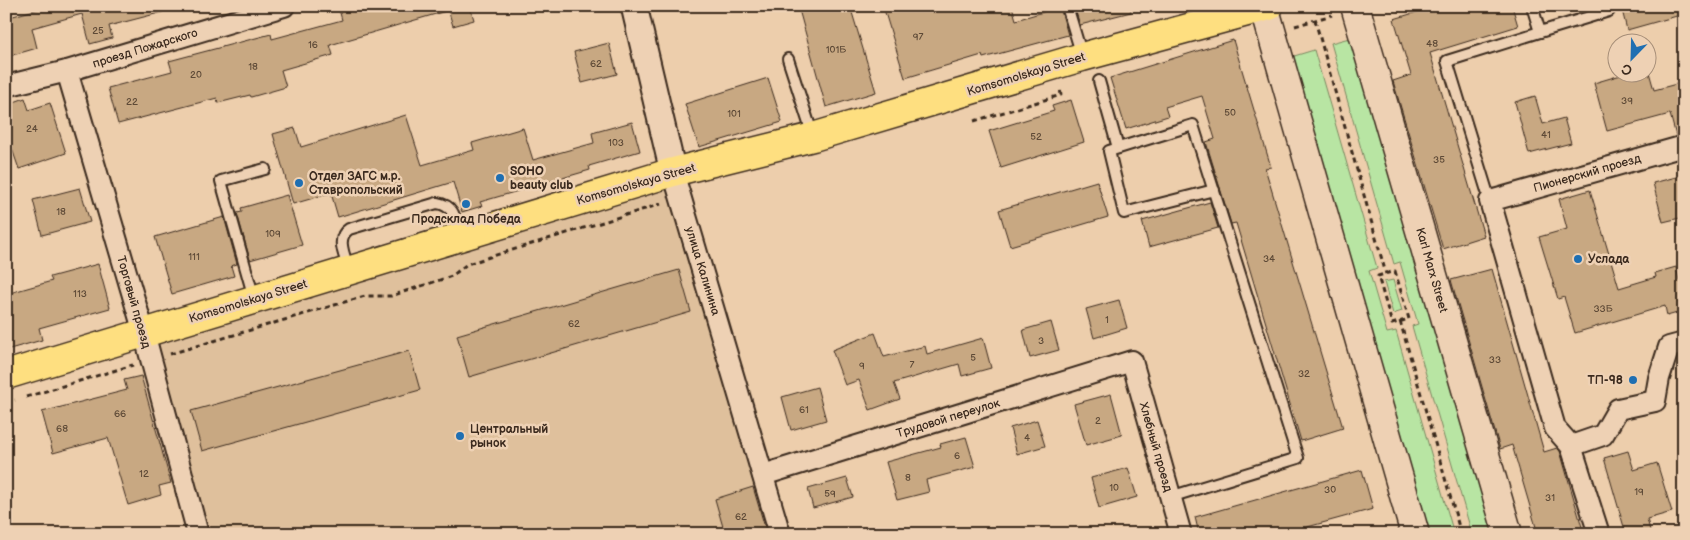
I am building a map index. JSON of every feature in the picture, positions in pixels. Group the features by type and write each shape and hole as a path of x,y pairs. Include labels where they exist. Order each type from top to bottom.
{"main road":[{"name":"Komsomolskaya Street","path":"6,375 460,237 677,185 813,137 1082,57 1266,7"},
{"path":"1266,7 1415,534"},
{"name":"Karl Marx Street","path":"1344,10 1508,534"}],"street":[{"name":"проезд Пожарского","path":"6,86 67,71 284,6"},
{"name":"улица Калинина","path":"634,6 677,185 780,534"},
{"name":"Торговый проезд","path":"67,71 144,333 198,534"},
{"name":"Пионерский проезд","path":"1490,201 1684,146"},
{"path":"1490,201 1555,428 1571,446 1599,534"},
{"path":"1571,446 1603,435 1618,409 1655,401 1658,378 1669,347 1684,343"},
{"name":"Трудовой переулок","path":"763,475 1132,361"},
{"name":"Хлебный проезд","path":"1132,361 1181,534"}],"lane":[{"path":"1067,6 1082,57"},
{"path":"1532,6 1540,32"},
{"path":"1490,201 1447,60 1609,11 1608,6"},
{"path":"788,59 813,137"},
{"path":"1099,81 1118,148"},
{"path":"1170,497 1298,458 1214,190 1193,125 1109,151 1124,213 1214,190"},
{"path":"254,299 221,181 266,168"},
{"path":"349,271 341,242 342,236 349,229 437,203 448,206 452,210 460,237"}],"path":[{"path":"1292,28 1344,10"},
{"path":"1315,20 1386,274"},
{"path":"24,397 365,296 391,296 452,276 467,264 677,185"},
{"path":"1395,271 1409,319 1400,322 1392,324 1378,276 1395,271"},
{"path":"1400,322 1461,534"},
{"path":"6,402 15,400"}],"shaded area":[{"name":"Центральный рынок","path":"669,181 773,534 203,534 148,338"}],"green space":[{"path":"1353,37 1497,534 1472,534 1412,326 1418,324 1400,262 1394,264 1331,43"},
{"path":"1314,50 1377,268 1369,271 1387,333 1396,331 1454,534 1429,534 1291,57"},
{"path":"1393,280 1402,311 1393,314 1384,282"}],"building":[{"path":"49,6 162,6 163,12 109,26 112,38 90,44 82,14 32,28 37,48 6,57 6,18"},
{"path":"338,6 445,6 446,11 330,45 333,55 281,70 286,87 251,97 250,95 218,103 217,98 118,124 108,88 172,71 169,61 271,34 272,39 342,20"},
{"path":"447,6 470,6 474,20 453,26"},
{"path":"798,6 850,6 876,92 826,107"},
{"path":"883,6 1012,6 1016,20 1060,7 1068,35 983,58 982,55 905,78"},
{"path":"1074,6 1130,6 1131,12 1080,25"},
{"path":"1437,6 1512,6 1518,26 1430,53 1484,236 1443,249 1393,81 1411,75 1394,19"},
{"path":"1621,6 1684,6 1684,14 1627,30"},
{"path":"1233,40 1271,167 1265,168 1343,428 1301,441 1236,223 1231,224 1206,142 1215,139 1202,96 1165,107 1168,116 1126,129 1110,78"},
{"path":"609,43 617,74 582,83 574,52"},
{"path":"768,78 782,122 699,147 685,104"},
{"path":"1608,79 1608,82 1652,82 1654,90 1684,82 1684,134 1676,136 1670,114 1607,131 1594,83"},
{"path":"1535,96 1543,124 1564,118 1571,143 1529,154 1515,102"},
{"path":"25,98 29,110 50,103 66,153 19,169 11,146 6,148 6,105"},
{"path":"1071,100 1084,142 1001,168 989,131 1054,111 1052,106"},
{"path":"406,115 422,165 474,150 472,143 523,128 533,160 594,143 592,133 632,122 640,151 589,166 590,170 480,202 482,206 462,212 453,182 338,217 331,193 293,204 273,134 295,128 301,147"},
{"path":"1684,175 1684,217 1663,222 1653,183"},
{"path":"1097,181 1108,217 1010,246 999,210"},
{"path":"80,188 90,222 42,235 33,200"},
{"path":"1590,190 1619,288 1656,277 1655,273 1676,267 1679,280 1684,278 1684,311 1667,316 1665,306 1575,333 1564,297 1558,299 1539,237 1567,229 1559,199"},
{"path":"287,195 302,245 250,260 237,213 242,212 241,208"},
{"path":"1210,202 1218,228 1149,247 1142,221"},
{"path":"224,217 237,264 231,266 234,276 172,294 155,237"},
{"path":"98,264 110,308 39,328 42,340 6,350 6,294 52,281 50,277"},
{"path":"1492,269 1544,452 1557,448 1560,451 1584,534 1538,534 1512,445 1500,449 1451,280"},
{"path":"679,270 691,312 469,377 457,335"},
{"path":"1119,300 1127,328 1094,338 1086,309"},
{"path":"1051,322 1059,350 1030,358 1023,330"},
{"path":"875,333 884,357 925,346 927,354 983,338 991,368 962,376 959,364 894,383 900,399 870,410 859,380 845,385 832,350"},
{"path":"409,351 420,390 202,451 191,411"},
{"path":"141,376 171,483 159,486 161,495 128,505 108,438 53,453 42,412 127,390 124,380"},
{"path":"817,387 826,420 791,430 782,397"},
{"path":"1111,394 1122,435 1086,445 1074,404"},
{"path":"1037,420 1045,446 1017,454 1010,428"},
{"path":"966,437 975,467 926,480 929,492 897,500 886,462 941,447 940,444"},
{"path":"1628,451 1634,470 1657,463 1672,512 1647,519 1651,534 1626,534 1604,458"},
{"path":"1128,468 1137,497 1099,508 1091,478"},
{"path":"1362,470 1373,509 1282,534 1199,534 1195,517"},
{"path":"847,478 853,497 813,508 808,489"},
{"path":"753,487 767,534 725,534 715,499"}],"place":[{"name":"SOHO beauty club","path":"500,178"},
{"name":"Отдел ЗАГС м.р. Ставропольский","path":"299,183"},
{"name":"Продсклад Победа","path":"466,204"},
{"name":"Услада","path":"1578,259"},
{"name":"ТП-98","path":"1633,380"},
{"name":"Центральный рынок","path":"460,436"}]}
